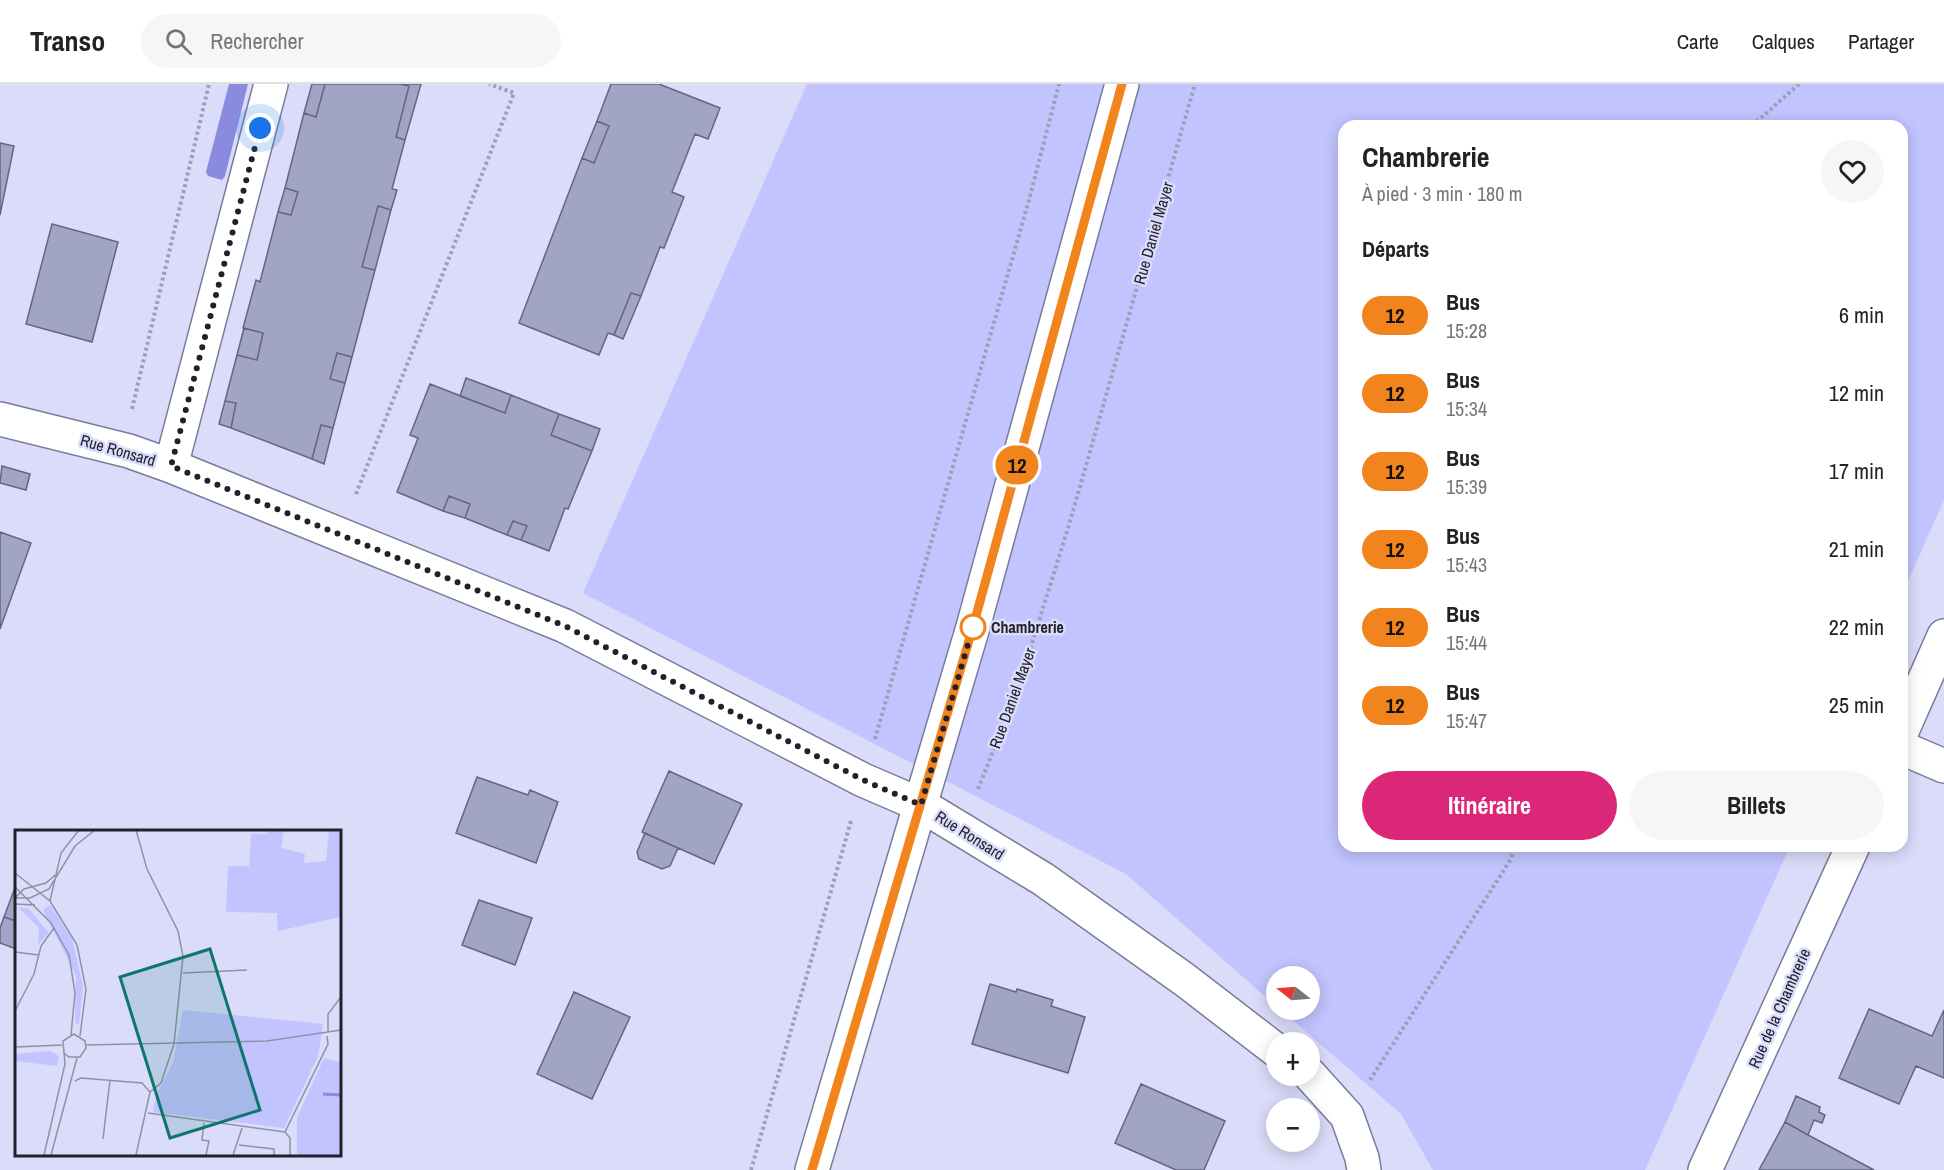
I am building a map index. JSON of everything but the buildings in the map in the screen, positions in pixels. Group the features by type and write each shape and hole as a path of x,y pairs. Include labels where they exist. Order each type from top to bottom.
{"street":[{"path":"171,466 272,84"},
{"path":"812,1170 973,627 1122,84"},
{"name":"Rue Ronsard","path":"0,419 129,451 171,466 565,626 863,780 921,805 1043,879 1185,980 1266,1042"},
{"path":"1908,717 1944,636"},
{"path":"1908,751 1944,766"},
{"name":"Rue de la Chambrerie","path":"1705,1170 1850,852"},
{"path":"1320,1086 1347,1116 1364,1170"}],"path":[{"path":"129,451 130,417 209,84"},
{"path":"340,534 514,93 489,84"},
{"path":"751,1170 1029,200 1059,84"},
{"name":"Rue Daniel Mayer","path":"962,830 1020,680 1072,513 1195,84"},
{"path":"1759,120 1799,84"},
{"path":"1347,1116 1511,859 1513,852"}],"shaded area":[{"path":"229,84 248,84 225,176 222,180 208,176 206,172"},
{"path":"807,84 1944,84 1944,500 1908,581 1908,120 1338,120 1338,852 1787,852 1645,1170 1433,1170 1401,1114 1320,1044 1320,1032 1306,1032 1293,1020 1320,1020 1320,966 1266,966 1266,997 1126,874 583,593"}],"bus line":[{"name":"12","path":"812,1170 973,627 1122,84"}],"place":[{"name":"Chambrerie","path":"973,627"}],"route":[{"path":"260,128 171,466 565,626 863,780 921,805 973,627"}]}
